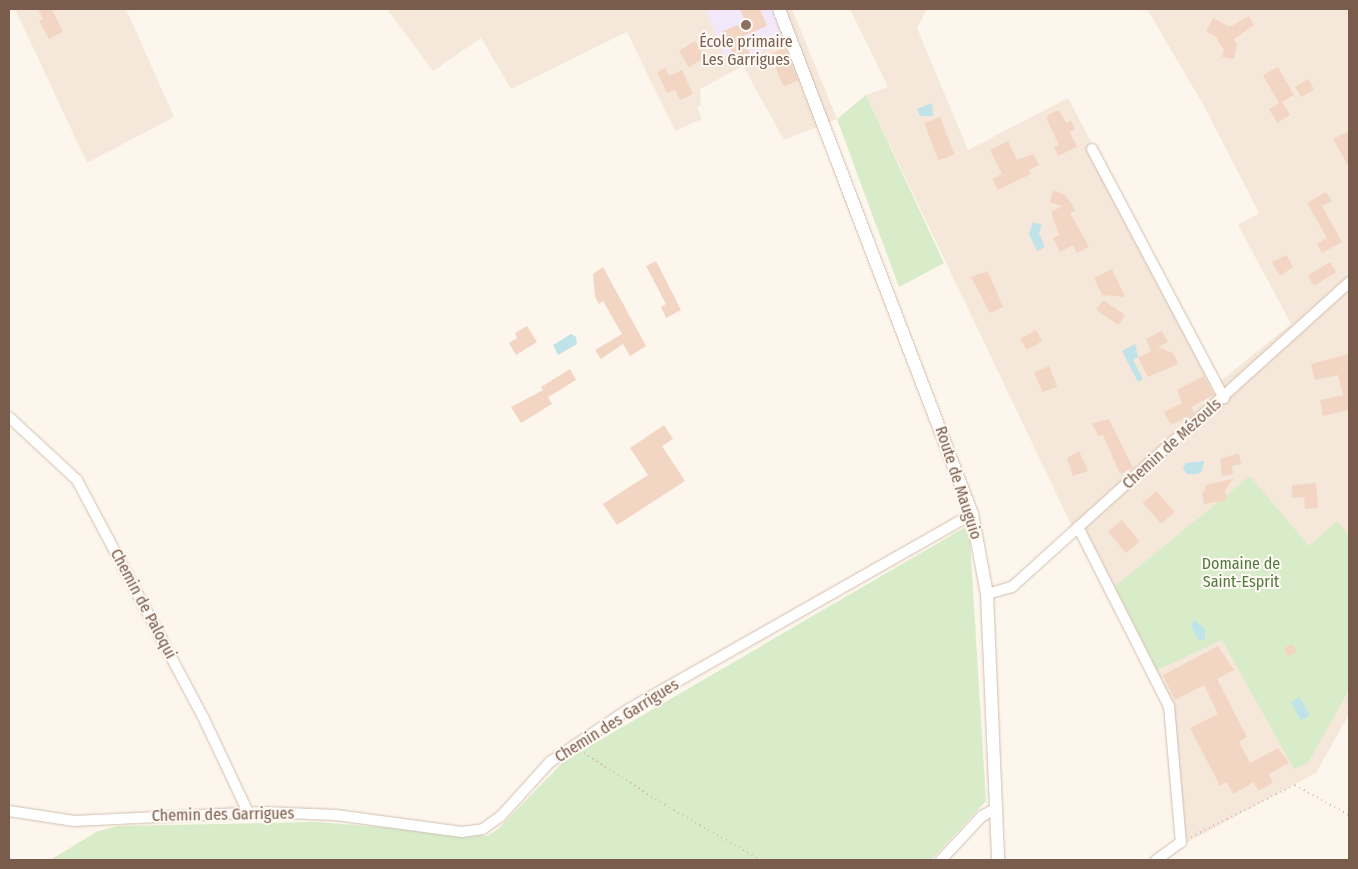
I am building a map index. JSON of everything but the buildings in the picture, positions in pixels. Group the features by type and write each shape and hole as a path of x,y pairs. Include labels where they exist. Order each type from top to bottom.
{"street":[{"name":"Route de Mauguio","path":"779,9 836,153 972,514 987,594 998,860"},
{"path":"1092,149 1224,398"},
{"name":"Chemin de Mézouls","path":"987,594 1012,588 1224,398 1349,282"},
{"name":"Chemin de Paloqui","path":"9,417 77,480 203,717 248,812"},
{"name":"Chemin des Garrigues","path":"9,811 74,821 248,812 336,815 474,831 495,822 550,762 629,709 972,514"},
{"path":"1078,527 1169,706 1181,842 1156,860"},
{"path":"942,860 982,816 997,808"}],"path":[{"path":"576,744 597,763 761,860"},
{"path":"1181,842 1295,785 1349,815"}],"shaded area":[{"path":"15,9 126,9 174,117 87,163"},
{"path":"387,9 792,9 837,119 784,140 743,66 700,89 701,105 697,108 702,119 675,131 627,32 511,89 481,38 433,71"},
{"name":"École primaire Les Garrigues","path":"705,9 773,9 786,40 729,67"},
{"path":"850,9 927,9 917,28 968,150 1068,98 1218,383 1291,324 1238,225 1259,213 1204,106 1147,9 1349,9 1349,714 1316,773 1186,843 1168,712 1076,535 866,95 888,87"}],"green space":[{"path":"866,95 944,263 899,287 837,119"},
{"name":"Domaine de Saint-Esprit","path":"1250,476 1309,546 1337,521 1349,536 1349,690 1308,763 1294,769 1222,640 1157,670 1115,586"},
{"path":"969,525 986,801 931,860 50,860 98,831 118,826 317,822 487,836 498,829 564,761"}],"water":[{"path":"932,103 933,116 920,116 917,109"},
{"path":"1033,222 1042,225 1039,233 1045,247 1037,251 1029,234"},
{"path":"571,334 576,337 577,344 558,355 553,345"},
{"path":"1135,344 1138,357 1133,360 1143,379 1138,382 1122,351"},
{"path":"1204,461 1202,471 1198,474 1187,474 1183,469 1185,463"},
{"path":"1194,619 1205,629 1205,640 1199,640 1191,627"},
{"path":"1299,697 1310,715 1301,720 1290,702"}],"place":[{"name":"École primaire Les Garrigues","path":"746,25"}]}
